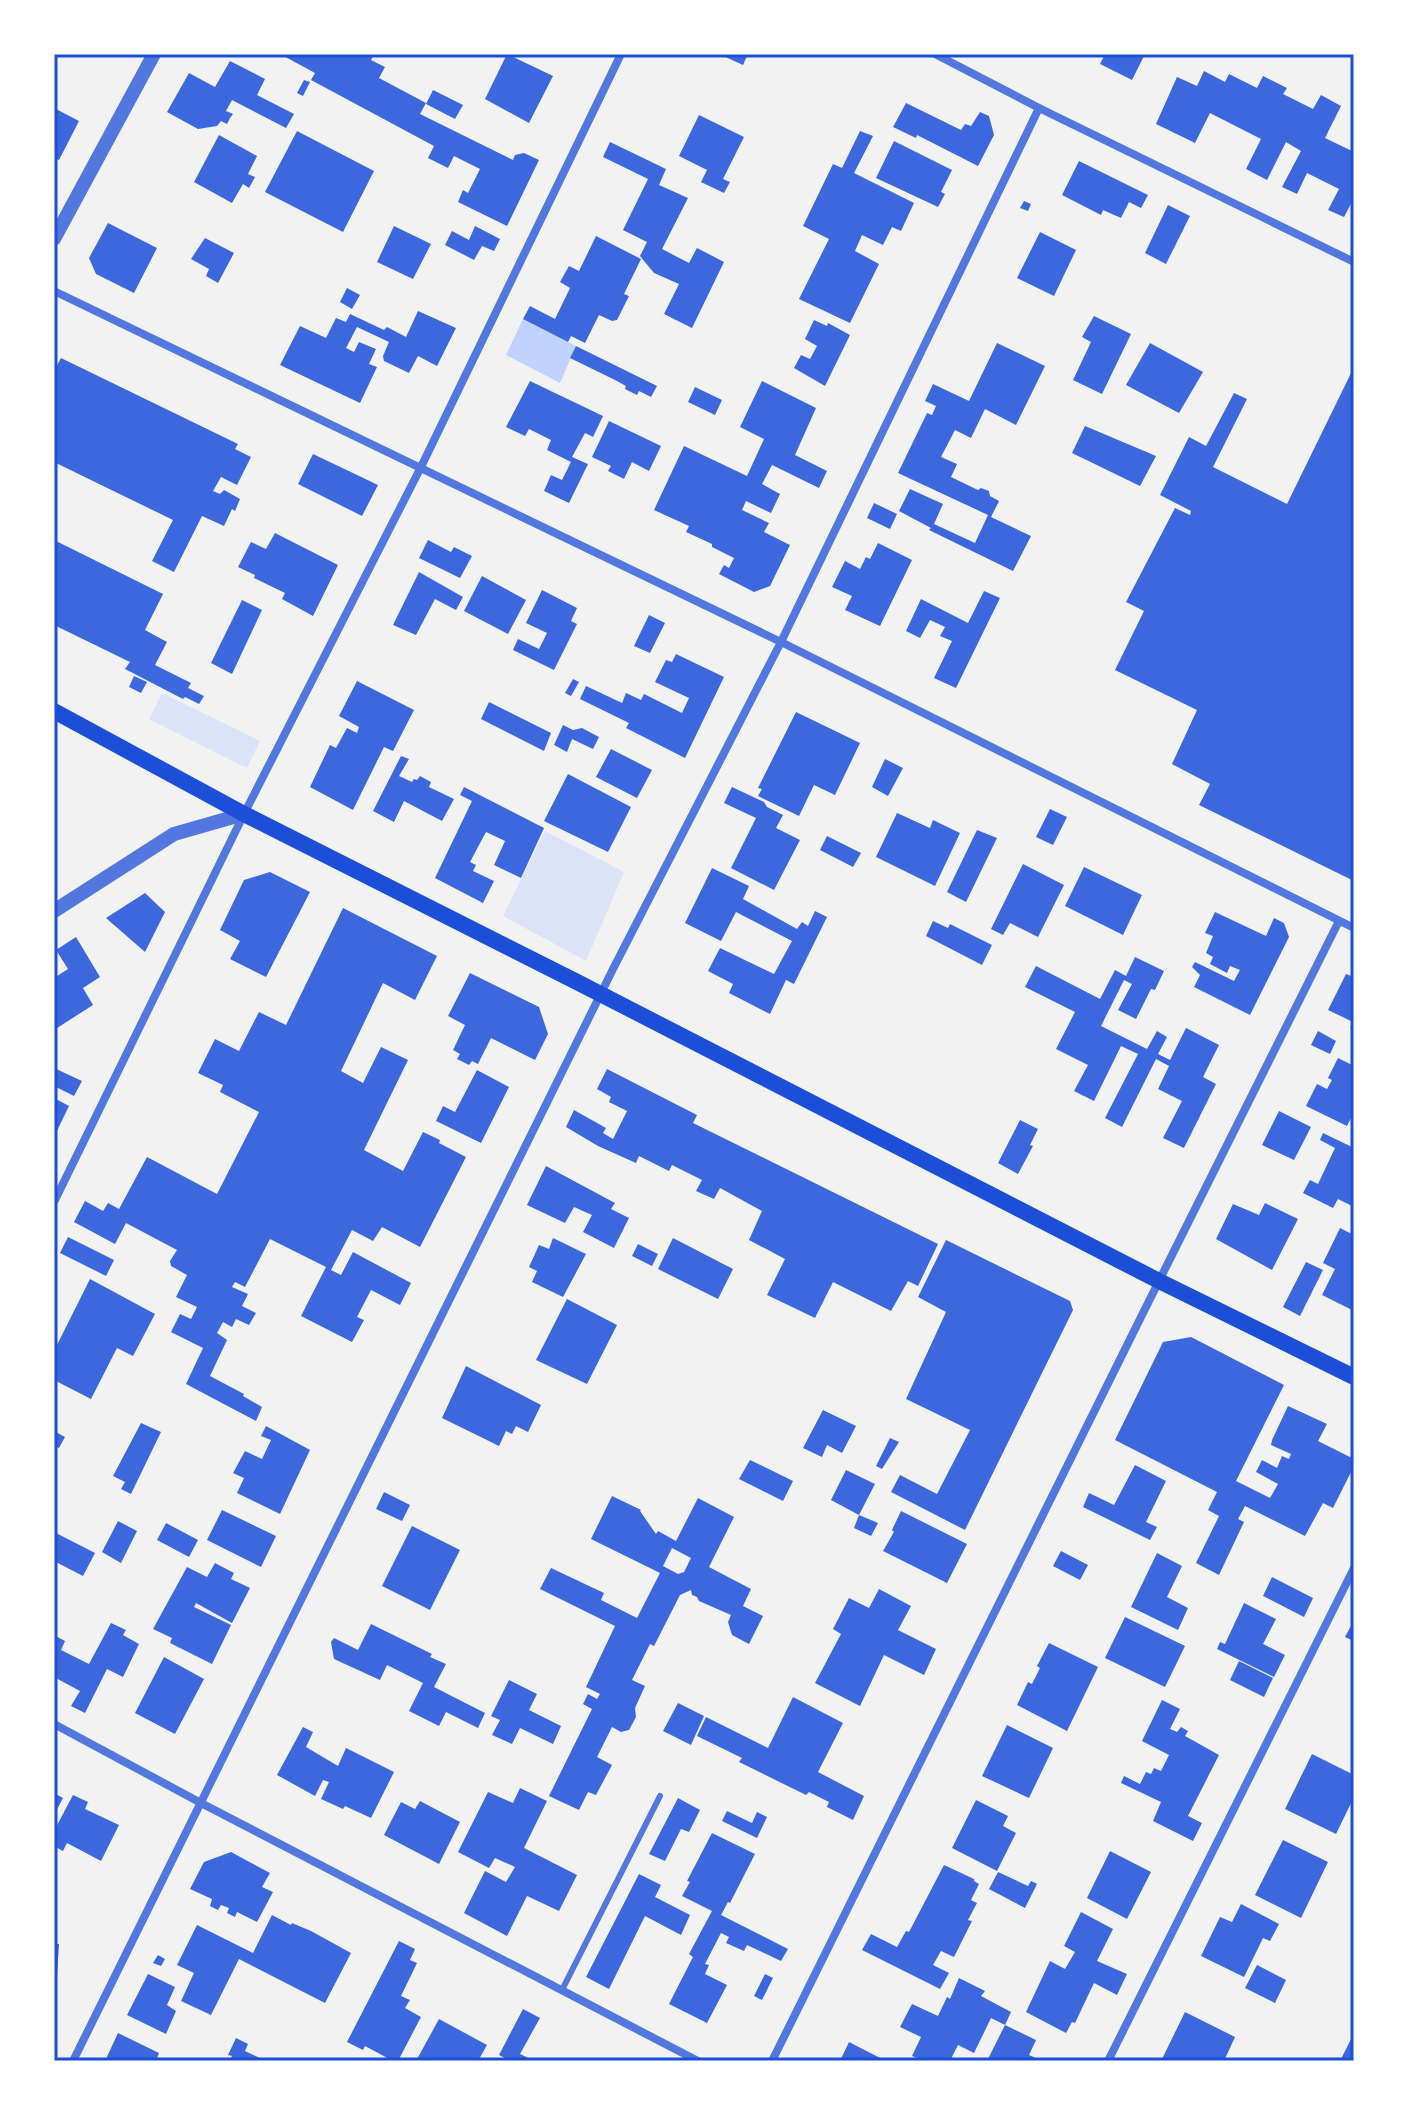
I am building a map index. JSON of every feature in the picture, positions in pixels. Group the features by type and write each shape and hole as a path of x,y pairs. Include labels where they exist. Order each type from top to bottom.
{"main road":[{"path":"54,711 244,814 1159,1281 1354,1377"}],"street":[{"path":"54,239 154,54"},
{"path":"54,1202 244,814 421,467 621,54"},
{"path":"935,54 1354,262"},
{"path":"73,2061 601,994 781,642 1039,108"},
{"path":"54,291 781,642 1354,928"},
{"path":"54,911 174,834 244,814"},
{"path":"772,2061 1339,921"},
{"path":"1108,2061 1354,1568"},
{"path":"54,1724 698,2061"}],"lane":[{"path":"562,1990 660,1796"}],"shaded area":[{"path":"162,693 260,741 247,768 149,719"},
{"path":"545,831 624,872 586,961 503,916"}],"water":[{"path":"523,319 576,346 560,383 506,355"}],"building":[{"path":"280,54 374,54 371,60 385,67 379,78 426,103 420,114 513,160 515,155 524,153 539,160 507,226 458,202 463,190 468,193 480,169 454,156 448,168 428,158 434,146 311,80 315,73"},
{"path":"507,54 553,76 529,123 485,99"},
{"path":"719,54 748,54 743,65"},
{"path":"1105,54 1145,54 1132,80 1100,64"},
{"path":"230,61 265,79 257,95 294,114 286,128 232,100 226,111 233,114 227,124 221,121 217,126 198,129 167,112 189,73 215,87"},
{"path":"1204,71 1225,82 1229,74 1257,88 1263,76 1287,88 1283,94 1313,109 1321,95 1341,106 1325,138 1354,152 1354,198 1344,217 1328,210 1339,189 1307,173 1297,194 1282,187 1301,151 1286,142 1267,180 1246,169 1261,139 1210,113 1195,143 1156,124 1177,77 1197,86"},
{"path":"304,80 310,82 303,96 297,93"},
{"path":"433,90 463,105 455,119 426,104"},
{"path":"906,103 961,130 965,124 971,126 980,112 989,116 994,135 978,166 917,135 916,138 893,127"},
{"path":"54,108 79,121 59,160 54,158"},
{"path":"699,115 744,137 723,179 730,182 724,193 701,182 707,170 679,156"},
{"path":"297,131 374,171 343,232 265,192"},
{"path":"860,131 873,136 854,173 914,203 901,231 892,227 883,245 862,235 855,251 879,264 850,323 799,299 829,239 803,226 833,164 842,168"},
{"path":"219,135 257,156 248,174 255,177 249,188 243,184 232,203 194,182"},
{"path":"894,141 952,170 941,192 945,194 938,207 876,178"},
{"path":"610,142 666,169 659,185 688,198 662,249 689,263 697,248 724,262 692,328 664,314 679,284 654,273 640,256 647,242 623,230 648,179 603,157"},
{"path":"1079,161 1148,195 1141,208 1129,202 1121,218 1103,210 1101,215 1062,195"},
{"path":"1024,201 1031,204 1028,211 1020,208"},
{"path":"1168,205 1190,216 1166,264 1145,253"},
{"path":"108,223 157,248 134,293 96,274 89,258"},
{"path":"394,226 431,244 413,279 377,262"},
{"path":"475,226 500,239 494,251 482,246 474,260 445,245 452,231 469,240"},
{"path":"1040,232 1076,250 1054,296 1017,278"},
{"path":"596,236 641,259 624,294 629,296 617,320 599,315 585,343 571,336 568,342 523,319 530,306 555,319 570,288 560,282 569,266 579,271"},
{"path":"205,238 234,253 218,283 206,276 209,269 191,259"},
{"path":"347,288 360,295 352,309 340,302"},
{"path":"418,311 456,328 437,366 418,356 409,373 384,361 389,342 357,327 346,348 354,352 359,342 376,349 369,364 377,367 360,403 280,365 300,326 326,338 336,318 346,322 350,314 406,337"},
{"path":"1094,316 1131,334 1102,394 1073,380 1091,342 1082,337"},
{"path":"814,320 827,326 828,323 850,335 825,386 794,368 801,355 810,359 817,346 805,339"},
{"path":"997,343 1045,366 1016,425 985,409 971,438 955,430 941,457 957,464 951,477 978,490 989,491 990,496 999,501 991,517 1031,536 1013,571 929,530 931,528 899,511 910,489 943,504 934,524 975,543 988,515 898,473 927,413 932,415 936,406 925,401 933,384 969,401"},
{"path":"1150,343 1203,372 1179,413 1126,385"},
{"path":"576,346 657,386 651,397 639,391 637,395 625,389 626,386 570,358"},
{"path":"61,358 238,444 235,449 251,457 237,485 221,477 213,491 220,494 224,490 240,499 235,511 232,509 224,526 202,516 174,572 152,561 173,520 54,462 54,371"},
{"path":"1354,367 1354,881 1199,805 1210,784 1172,764 1197,710 1115,670 1144,611 1126,602 1175,508 1190,515 1191,511 1160,495 1189,437 1206,446 1234,393 1247,399 1213,467 1287,504"},
{"path":"530,381 603,416 593,437 585,433 572,457 588,464 569,503 544,491 551,475 562,480 571,462 547,450 551,440 529,429 525,436 506,427"},
{"path":"762,381 816,408 795,455 827,471 819,488 772,465 762,484 780,494 771,513 746,501 742,510 769,523 764,532 790,545 770,586 754,592 719,574 724,565 729,568 734,558 686,532 689,526 654,510 684,446 747,476 764,439 740,427"},
{"path":"695,387 722,400 715,415 688,402"},
{"path":"609,421 661,446 649,471 632,462 624,479 608,471 611,466 592,457"},
{"path":"1085,426 1156,456 1140,486 1072,453"},
{"path":"313,454 378,485 362,516 298,484"},
{"path":"874,503 897,514 890,529 867,518"},
{"path":"275,533 338,565 313,616 282,599 285,593 238,567 251,542 266,549"},
{"path":"54,540 163,594 145,630 167,642 155,665 191,683 188,688 204,696 199,704 125,669 130,662 54,625"},
{"path":"428,540 451,552 454,547 472,556 460,578 419,558"},
{"path":"878,543 912,560 880,626 845,610 852,596 832,587 845,561 860,569 866,557 870,559"},
{"path":"419,572 463,597 456,610 435,599 416,635 393,625"},
{"path":"482,576 526,600 508,634 464,611"},
{"path":"542,590 577,608 571,621 577,624 554,670 513,650 518,639 539,649 547,633 526,623"},
{"path":"984,591 1000,598 956,688 934,678 952,641 940,636 945,627 930,620 920,638 906,631 921,599 968,623"},
{"path":"242,600 262,610 232,674 211,663"},
{"path":"649,615 665,623 650,653 634,646"},
{"path":"676,654 724,677 685,758 626,728 629,723 580,699 586,686 622,703 626,693 641,700 644,694 682,713 689,698 655,682 666,660 672,662"},
{"path":"134,676 147,682 141,693 129,687"},
{"path":"573,679 579,682 571,696 565,693"},
{"path":"357,681 414,710 393,751 384,747 353,810 310,787 330,745 336,748 347,728 357,733 359,727 339,716"},
{"path":"489,702 551,733 544,751 481,719"},
{"path":"796,712 860,743 835,795 814,785 799,816 758,796 762,789 758,788"},
{"path":"563,725 573,730 582,728 599,737 593,749 572,739 567,752 554,745"},
{"path":"611,749 652,770 637,798 596,777"},
{"path":"401,756 409,759 399,776 412,782 420,776 431,782 429,787 454,799 442,821 404,801 394,822 373,811"},
{"path":"885,759 903,768 888,796 872,787"},
{"path":"568,774 631,807 608,852 544,821"},
{"path":"464,787 544,828 521,878 494,865 505,841 486,832 470,862 476,865 473,871 494,881 483,903 435,878 472,801 460,795"},
{"path":"732,787 783,815 776,828 800,840 774,890 731,868 756,818 724,803"},
{"path":"1050,809 1067,817 1053,845 1036,837"},
{"path":"897,813 930,828 933,820 960,833 935,886 876,857"},
{"path":"977,830 997,838 966,902 947,892"},
{"path":"827,836 861,853 853,867 820,850"},
{"path":"1023,864 1064,885 1038,937 1010,923 1003,935 991,929"},
{"path":"1084,867 1142,895 1123,935 1065,906"},
{"path":"712,868 749,886 743,899 797,929 802,922 808,926 815,911 827,917 794,984 786,980 770,1014 729,993 733,984 708,971 720,948 774,974 792,941 736,912 721,941 685,923"},
{"path":"270,872 310,892 266,977 230,959 240,941 220,930 244,880"},
{"path":"145,893 165,912 145,952 106,918"},
{"path":"343,908 437,956 415,1000 383,983 341,1071 363,1083 381,1047 408,1060 364,1150 403,1171 423,1132 466,1157 420,1247 382,1227 373,1241 352,1230 331,1270 341,1275 353,1252 411,1283 400,1305 371,1290 357,1317 364,1320 352,1342 301,1316 326,1267 270,1239 245,1287 235,1282 232,1287 248,1294 242,1306 256,1313 249,1325 236,1319 232,1327 223,1322 217,1333 227,1340 210,1376 262,1407 256,1421 186,1384 203,1348 171,1332 180,1314 191,1319 197,1307 176,1297 187,1275 171,1266 170,1261 177,1250 126,1223 115,1244 74,1222 85,1201 103,1211 108,1203 119,1209 147,1157 217,1194 259,1112 220,1092 223,1085 198,1073 215,1039 239,1051 259,1012 286,1025"},
{"path":"1215,912 1266,936 1274,918 1284,923 1289,937 1250,1015 1194,987 1200,975 1192,967 1195,962 1234,981 1240,970 1230,966 1227,973 1210,964 1213,957 1206,953 1213,936 1205,933"},
{"path":"933,921 948,928 950,924 992,945 982,965 926,936"},
{"path":"76,937 100,977 83,988 93,1005 54,1030 54,978 68,969 56,950"},
{"path":"1135,957 1164,971 1155,990 1151,989 1136,1019 1118,1010 1132,984 1124,980 1101,1026 1147,1049 1157,1031 1167,1037 1158,1054 1170,1060 1186,1028 1219,1045 1203,1077 1216,1084 1184,1148 1163,1138 1182,1101 1158,1089 1169,1066 1156,1059 1122,1127 1105,1118 1138,1054 1121,1046 1094,1101 1074,1091 1088,1065 1056,1049 1075,1012 1025,987 1036,966 1100,999 1115,970 1126,976"},
{"path":"470,973 539,1007 548,1034 535,1060 491,1038 478,1064 472,1061 469,1065 457,1059 460,1054 453,1050 465,1025 448,1016"},
{"path":"1346,974 1354,977 1354,1030 1350,1028 1353,1022 1328,1010"},
{"path":"1318,1031 1336,1041 1330,1054 1311,1045"},
{"path":"1338,1058 1354,1066 1354,1112 1347,1126 1306,1106 1317,1084 1327,1089 1332,1080 1328,1078"},
{"path":"54,1068 82,1081 74,1096 54,1086"},
{"path":"607,1069 697,1115 693,1123 938,1244 918,1286 908,1281 891,1311 833,1282 815,1318 767,1295 785,1259 749,1240 762,1211 720,1188 714,1199 696,1191 702,1180 672,1165 669,1171 639,1156 636,1163 566,1127 574,1110 606,1128 603,1133 613,1139 627,1111 609,1102 611,1097 597,1089"},
{"path":"477,1070 509,1087 481,1143 436,1121 443,1106 455,1112"},
{"path":"54,1098 69,1106 54,1137"},
{"path":"1279,1111 1311,1127 1294,1160 1262,1145"},
{"path":"1020,1120 1038,1129 1018,1174 998,1163"},
{"path":"1323,1133 1354,1148 1352,1206 1338,1199 1333,1208 1303,1193 1310,1180 1318,1184 1335,1148 1320,1140"},
{"path":"546,1166 615,1203 611,1209 629,1218 614,1248 583,1232 592,1215 574,1207 565,1223 527,1205"},
{"path":"1265,1203 1298,1219 1272,1270 1216,1239 1233,1204 1259,1215"},
{"path":"1340,1228 1354,1235 1354,1311 1322,1295 1335,1269 1323,1263"},
{"path":"68,1237 114,1260 106,1276 60,1253"},
{"path":"553,1238 586,1254 563,1297 532,1282 537,1271 529,1267 539,1245 549,1249"},
{"path":"673,1238 733,1269 718,1299 658,1269"},
{"path":"946,1240 1070,1301 1073,1310 965,1530 891,1492 900,1475 937,1494 970,1430 906,1399 946,1312 918,1297"},
{"path":"638,1244 658,1254 652,1266 632,1256"},
{"path":"1306,1262 1323,1270 1300,1316 1283,1307"},
{"path":"90,1279 155,1314 133,1356 117,1348 91,1399 54,1380 54,1351"},
{"path":"567,1299 617,1325 587,1384 536,1360"},
{"path":"1191,1337 1284,1385 1236,1481 1270,1498 1278,1484 1256,1472 1262,1460 1277,1468 1282,1456 1289,1459 1291,1454 1271,1445 1288,1406 1327,1424 1318,1441 1354,1459 1354,1466 1333,1508 1323,1503 1305,1536 1245,1506 1238,1519 1244,1522 1219,1575 1196,1563 1219,1516 1208,1510 1217,1492 1115,1440 1163,1342"},
{"path":"466,1366 541,1405 528,1432 516,1426 512,1434 506,1431 499,1446 442,1418"},
{"path":"823,1410 856,1426 842,1453 827,1445 822,1457 803,1448"},
{"path":"141,1423 161,1432 131,1494 121,1489 125,1482 113,1476"},
{"path":"266,1426 310,1450 280,1514 237,1493 244,1478 233,1473 245,1451 262,1459 271,1440 261,1436"},
{"path":"54,1431 65,1437 59,1448 54,1446"},
{"path":"890,1438 899,1442 882,1469 876,1466"},
{"path":"750,1460 793,1481 783,1501 739,1479"},
{"path":"1135,1465 1166,1481 1146,1522 1157,1527 1150,1540 1083,1507 1089,1493 1114,1505"},
{"path":"846,1470 875,1484 859,1515 831,1500"},
{"path":"384,1492 410,1505 402,1521 376,1509"},
{"path":"612,1496 641,1510 656,1534 658,1531 676,1541 698,1498 734,1517 709,1567 751,1589 743,1606 763,1616 749,1644 732,1635 728,1622 731,1615 699,1601 691,1590 680,1595 654,1646 650,1644 632,1680 645,1686 635,1708 636,1717 629,1730 621,1732 612,1727 597,1757 612,1765 596,1795 588,1792 579,1810 549,1796 592,1709 583,1704 588,1694 597,1699 600,1694 586,1687 615,1626 540,1589 551,1568 604,1593 601,1600 637,1618 660,1573 591,1539","holes":["672,1548 691,1558 684,1572 678,1574 663,1566"]},
{"path":"222,1510 276,1536 261,1567 207,1540"},
{"path":"901,1511 967,1544 947,1583 883,1551"},
{"path":"859,1515 878,1523 871,1536 854,1528"},
{"path":"118,1521 137,1531 121,1563 102,1552"},
{"path":"166,1523 198,1540 189,1557 157,1540"},
{"path":"412,1526 460,1550 430,1610 382,1586"},
{"path":"54,1532 95,1553 83,1576 54,1561"},
{"path":"1061,1551 1088,1565 1080,1580 1053,1566"},
{"path":"1157,1553 1182,1566 1167,1597 1188,1608 1178,1630 1131,1607"},
{"path":"215,1563 234,1573 231,1579 250,1588 232,1623 196,1603 194,1607 231,1625 212,1664 170,1643 172,1638 153,1629 187,1567 207,1577"},
{"path":"1272,1577 1313,1598 1304,1617 1263,1596"},
{"path":"879,1589 911,1606 898,1630 936,1649 924,1675 884,1655 860,1706 815,1683 841,1634 833,1629 849,1598 869,1608"},
{"path":"1244,1603 1276,1619 1263,1644 1285,1655 1274,1677 1217,1649 1220,1642 1225,1644"},
{"path":"1125,1617 1185,1646 1165,1687 1105,1658"},
{"path":"1354,1620 1354,1641 1345,1637"},
{"path":"111,1623 126,1630 123,1635 139,1644 123,1677 107,1669 85,1713 71,1706 80,1691 54,1677 54,1635 65,1641 61,1650 89,1664"},
{"path":"371,1624 446,1664 434,1687 485,1713 478,1728 446,1712 439,1726 409,1711 423,1683 387,1665 380,1680 334,1659 331,1642 334,1638 358,1650"},
{"path":"1049,1643 1098,1667 1067,1731 1017,1705 1028,1682 1032,1684"},
{"path":"164,1657 204,1679 175,1734 135,1713"},
{"path":"1239,1661 1273,1678 1264,1697 1230,1680"},
{"path":"509,1680 537,1694 529,1710 561,1726 553,1744 520,1728 512,1744 492,1735 500,1720 491,1716"},
{"path":"793,1697 843,1723 818,1772 864,1796 853,1820 827,1807 829,1802 809,1792 806,1795 739,1762 742,1758 697,1736 706,1717 768,1748"},
{"path":"1162,1700 1180,1709 1170,1729 1177,1732 1181,1727 1188,1731 1185,1736 1219,1755 1188,1816 1202,1823 1193,1841 1153,1821 1161,1802 1121,1783 1124,1776 1140,1784 1146,1772 1151,1774 1154,1768 1161,1771 1169,1755 1142,1741"},
{"path":"678,1703 704,1716 691,1745 663,1731"},
{"path":"1007,1725 1053,1748 1029,1798 982,1776"},
{"path":"303,1727 313,1732 306,1747 338,1766 346,1748 394,1772 371,1818 321,1799 329,1782 323,1780 315,1796 277,1775"},
{"path":"1312,1754 1354,1775 1354,1797 1336,1834 1285,1809"},
{"path":"520,1788 547,1801 524,1848 577,1875 559,1911 527,1896 507,1936 464,1913 485,1871 506,1882 515,1867 495,1858 489,1868 458,1852 488,1792 513,1803"},
{"path":"54,1793 63,1798 54,1815"},
{"path":"73,1795 88,1802 85,1809 119,1825 101,1861 67,1843 63,1851 54,1846 54,1831"},
{"path":"678,1798 700,1810 689,1832 681,1829 665,1861 649,1854"},
{"path":"976,1800 1008,1816 1003,1826 1016,1833 997,1871 952,1848"},
{"path":"420,1801 460,1822 439,1864 384,1835 401,1802 415,1809"},
{"path":"727,1811 752,1823 757,1812 767,1817 757,1838 722,1821"},
{"path":"712,1833 755,1854 721,1915 788,1949 781,1961 747,1945 744,1951 726,1943 729,1937 721,1933 705,1964 709,1965 705,1974 727,1985 707,2023 669,2004 693,1957 689,1954 712,1911 682,1896"},
{"path":"1283,1840 1328,1862 1301,1918 1255,1895"},
{"path":"1110,1851 1151,1872 1127,1919 1087,1898"},
{"path":"231,1852 270,1873 262,1887 273,1892 257,1922 237,1912 235,1917 227,1913 229,1908 221,1905 218,1910 210,1906 212,1899 190,1889 204,1862"},
{"path":"944,1865 979,1884 971,1900 977,1903 968,1920 972,1921 954,1957 941,1951 933,1965 949,1973 940,1989 862,1950 871,1934 897,1947 906,1931 909,1932"},
{"path":"998,1872 1028,1886 1031,1881 1037,1884 1025,1908 989,1889"},
{"path":"639,1874 661,1885 655,1897 690,1915 681,1935 645,1916 609,1989 586,1977"},
{"path":"1241,1904 1279,1924 1270,1941 1263,1938 1244,1977 1201,1956 1220,1917 1232,1922"},
{"path":"1081,1912 1113,1929 1097,1961 1127,1974 1117,1995 1094,1983 1075,2023 1072,2022 1066,2033 1026,2012 1050,1961 1065,1969 1075,1952 1064,1946"},
{"path":"272,1915 311,1931 351,1953 325,2003 239,1959 211,2015 181,2001 194,1973 177,1965 197,1925 253,1953"},
{"path":"399,1941 415,1949 410,1960 417,1963 401,1996 410,2000 405,2008 421,2017 398,2061 393,2061 365,2046 363,2050 347,2042"},
{"path":"54,1944 59,1944 57,1977 54,1976"},
{"path":"158,1955 165,1959 161,1966 153,1963"},
{"path":"1257,1965 1286,1980 1275,2003 1245,1988"},
{"path":"148,1974 175,1987 167,2005 176,2011 166,2034 127,2015"},
{"path":"765,1974 773,1978 762,2000 754,1996"},
{"path":"959,1978 985,1991 981,1996 1011,2012 1005,2025 991,2018 974,2053 958,2045 950,2061 924,2061 912,2056 921,2037 900,2027 912,2004 938,2016"},
{"path":"523,2009 540,2018 520,2054 535,2061 511,2061 499,2055"},
{"path":"1185,2012 1235,2037 1224,2061 1161,2061"},
{"path":"439,2019 487,2045 478,2061 416,2061"},
{"path":"1005,2025 1036,2040 1029,2055 1043,2061 988,2059"},
{"path":"118,2033 159,2053 156,2061 105,2061"},
{"path":"236,2038 248,2044 245,2051 266,2061 229,2061 232,2056 228,2055"},
{"path":"1351,2039 1354,2041 1354,2061 1340,2061"},
{"path":"849,2042 886,2061 840,2061"}]}
